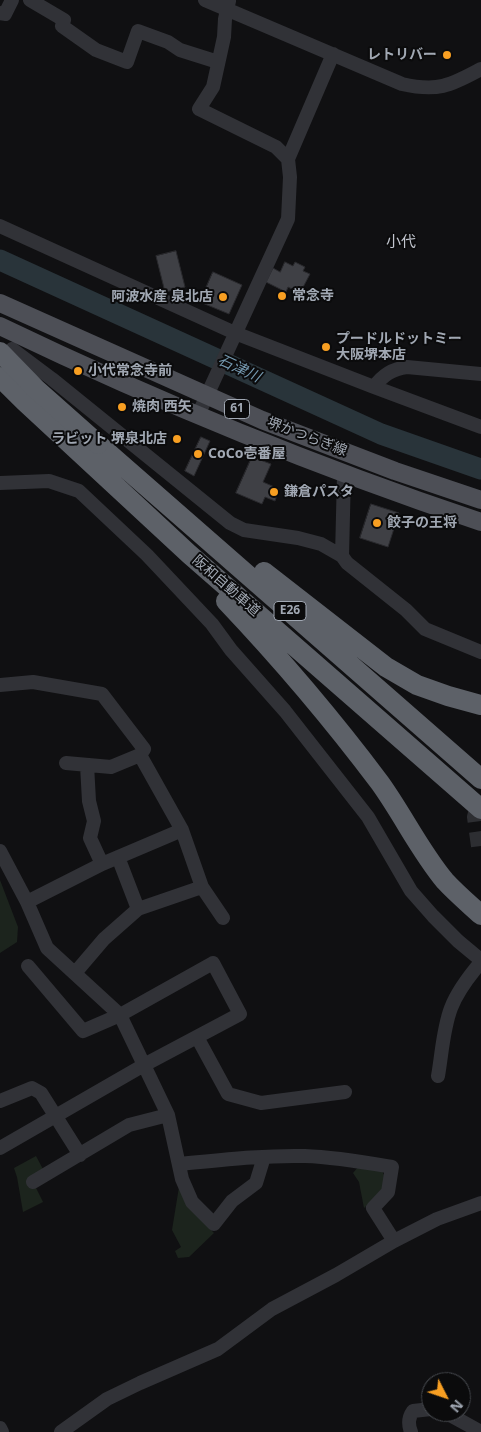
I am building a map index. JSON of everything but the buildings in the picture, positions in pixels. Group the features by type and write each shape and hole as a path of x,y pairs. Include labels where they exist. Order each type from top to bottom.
{"highway":[{"name":"阪和自動車道","path":"11,346 36,389 189,554 481,809"},
{"name":"阪和自動車道","path":"0,377 25,402 93,452 481,779"},
{"path":"93,452 386,667 417,686 481,705"},
{"path":"189,554 213,588 271,648 344,735 391,799 430,861 446,882 481,914"}],"main road":[{"name":"堺かつらぎ線","path":"0,303 210,390 289,430 481,500"},
{"name":"堺かつらぎ線","path":"0,326 11,346 198,415 344,474 481,522"}],"street":[{"path":"0,12 5,14 12,0"},
{"path":"30,0 64,20 62,26 96,50 126,62 138,31 168,42 180,50 218,62"},
{"path":"204,0 228,4 333,54 402,84 421,89 446,86 481,69"},
{"path":"228,4 224,37 213,87 199,109 276,147 288,159"},
{"path":"198,415 288,219 290,177 288,159 333,54"},
{"path":"0,226 234,336 481,427"},
{"path":"0,365 11,346 230,523 244,530 298,538 321,544 342,556 347,563 406,610 425,629 481,652"},
{"path":"374,387 381,378 396,368 407,367 481,374"},
{"path":"342,556 344,474"},
{"path":"0,483 49,481 79,491 147,555 212,624 231,650 285,711 368,816 411,891 452,935 481,961 452,1005 447,1022 438,1076"},
{"path":"0,685 33,682 102,694 144,749 140,756 111,767 66,764"},
{"path":"140,756 182,830 202,887 223,918"},
{"path":"87,765 89,801 94,821 90,838 102,864"},
{"path":"27,902 102,864 182,830"},
{"path":"0,851 27,902 47,948 120,1015 168,1115 182,1179 192,1202 214,1224 232,1201 256,1183 264,1157"},
{"path":"118,857 138,910"},
{"path":"75,973 104,939 138,910 202,887"},
{"path":"0,1148 144,1065 240,1014 213,963 120,1015 83,1031 28,966"},
{"path":"197,1037 228,1094 261,1104 345,1092"},
{"path":"0,1101 32,1088 41,1093 80,1155"},
{"path":"33,1182 129,1125 168,1115"},
{"path":"180,1164 264,1157 305,1156 347,1159 392,1167 388,1192 372,1208 394,1241"},
{"path":"61,1432 107,1399 218,1349 272,1309 394,1241 436,1219 481,1203"},
{"path":"411,1432 408,1424 410,1415 413,1411 421,1410"},
{"path":"463,1422 481,1432"},
{"path":"0,1428 2,1432"}],"shaded area":[{"path":"0,880 18,927 17,942 0,953"},
{"path":"36,1156 44,1171 31,1178 43,1202 23,1212 14,1168"},
{"path":"358,1167 382,1171 385,1177 384,1189 364,1208 359,1182 353,1173"},
{"path":"179,1187 186,1204 214,1233 189,1257 178,1258 175,1251 181,1247 172,1230"}],"waterway":[{"name":"石津川","path":"0,260 381,434 481,469"}],"tunnel":[{"path":"481,802 477,817 481,846"}],"place":[{"name":"レトリバー","path":"447,55"},
{"name":"常念寺","path":"282,296"},
{"name":"阿波水産 泉北店","path":"223,297"},
{"name":"プードルドットミー 大阪堺本店","path":"326,347"},
{"name":"小代常念寺前","path":"78,371"},
{"name":"焼肉 西矢","path":"122,407"},
{"name":"ラビット 堺泉北店","path":"177,439"},
{"name":"CoCo壱番屋","path":"198,454"},
{"name":"鎌倉パスタ","path":"274,492"},
{"name":"餃子の王将","path":"377,523"}],"district":[{"name":"小代","path":"401,243"}]}
